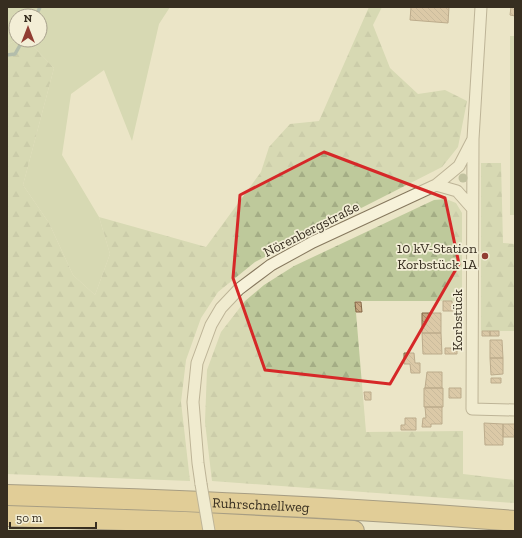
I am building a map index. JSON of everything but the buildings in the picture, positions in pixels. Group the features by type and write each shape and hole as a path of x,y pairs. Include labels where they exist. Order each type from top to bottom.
{"highway":[{"name":"Ruhrschnellweg","path":"7,495 354,509 515,520"},
{"name":"Ruhrschnellweg","path":"7,516 354,531"}],"street":[{"name":"Nörenbergstraße","path":"209,531 198,463 193,402 197,363 211,325 221,308 238,289 270,265 313,242 436,185 459,166 473,139 481,7"},
{"name":"Korbstück","path":"473,139 472,409 515,410"},
{"path":"436,185 457,191 472,208"}],"highlighted area":[{"path":"324,152 445,198 459,264 390,384 265,370 233,278 240,195"}],"green space":[{"path":"7,7 170,7 159,24 132,141 104,70 71,94 62,155 99,217 110,254 95,295 73,275 49,223 23,185 54,68 35,48 48,48 48,8 8,8 7,45"},
{"path":"369,7 382,7 373,25 390,68 418,94 445,90 467,101 458,147 442,167 255,262 218,292 201,318 186,360 181,402 190,481 7,474 7,45 8,48 35,48 54,68 23,185 49,223 73,275 95,295 110,254 99,217 206,247 261,172 269,147 290,124 319,121"},
{"path":"510,36 515,36 515,215 510,215"},
{"path":"481,163 501,163 503,243 515,244 515,331 481,331"},
{"path":"446,199 456,203 462,213 462,301 355,301 366,432 463,431 463,474 515,480 515,503 212,481 205,422 207,370 221,332 245,301 264,285 294,266 434,200"},
{"path":"7,528 83,531 7,531"}],"waterway":[{"path":"7,55 15,54 18,48"}],"place":[{"name":"10 kV-Station Korbstück 1A","path":"485,256"}]}
